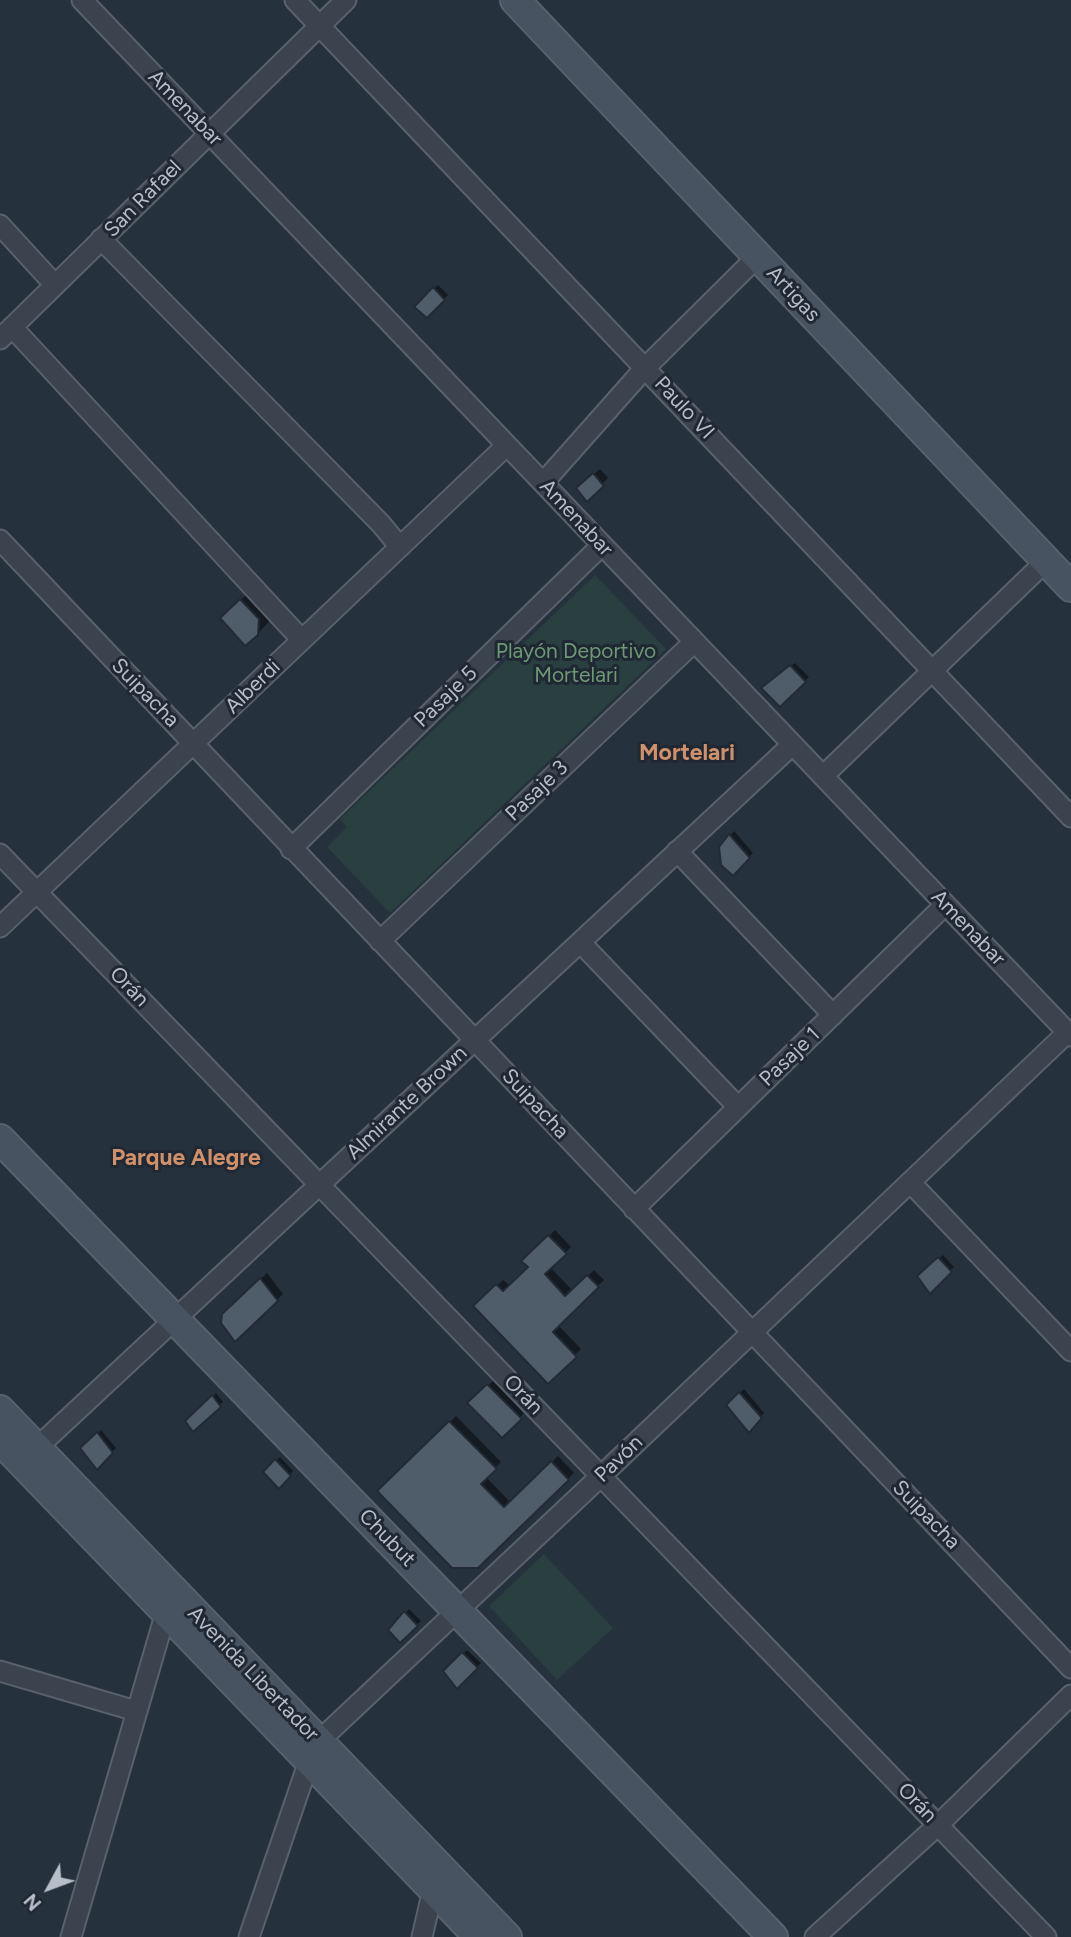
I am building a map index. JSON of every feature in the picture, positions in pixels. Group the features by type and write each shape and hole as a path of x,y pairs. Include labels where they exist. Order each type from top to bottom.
{"street":[{"name":"Amenabar","path":"82,0 1069,1034"},
{"name":"Paulo VI","path":"295,0 1071,817"},
{"name":"San Rafael","path":"6,333 346,0"},
{"name":"Artigas","path":"515,0 1071,587"},
{"path":"0,225 55,285"},
{"path":"102,239 381,524 400,547"},
{"path":"543,483 646,368 758,256"},
{"path":"6,333 302,640"},
{"name":"Alberdi","path":"0,927 506,446"},
{"name":"Suipacha","path":"0,540 1071,1668"},
{"name":"Pasaje 5","path":"292,849 601,546"},
{"path":"823,776 1046,561"},
{"name":"Pasaje 3","path":"380,941 694,642"},
{"name":"Almirante Brown","path":"29,1455 792,745"},
{"path":"677,851 833,1015"},
{"name":"Orán","path":"0,854 1046,1937"},
{"name":"Pasaje 1","path":"634,1209 945,905"},
{"path":"580,942 738,1107"},
{"name":"Pavón","path":"249,1937 314,1751 457,1611 1069,1034"},
{"name":"Chubut","path":"0,1139 773,1937"},
{"path":"910,1182 1071,1351"},
{"name":"Avenida Libertador","path":"0,1410 29,1455 166,1612 507,1937"},
{"name":"Avenida Libertador","path":"0,1440 29,1455 314,1751 433,1890 479,1937"},
{"path":"71,1937 166,1612"},
{"path":"0,1671 136,1711"},
{"path":"815,1937 938,1825 1071,1695"},
{"path":"422,1937 433,1890"}],"green space":[{"name":"Playón Deportivo Mortelari","path":"595,575 666,649 390,913 327,847 347,827 340,819"},
{"path":"544,1554 613,1628 557,1680 489,1606"}],"building":[{"path":"433,287 445,300 427,318 414,307"},
{"path":"593,473 604,486 587,502 576,488"},
{"path":"240,599 259,619 258,635 245,646 220,618"},
{"path":"790,665 806,682 780,707 761,688"},
{"path":"729,834 750,858 733,876 721,865 719,847"},
{"path":"548,1235 567,1254 545,1274 565,1296 587,1275 599,1287 553,1332 577,1357 548,1384 473,1306 496,1284 503,1291 528,1267 521,1261"},
{"path":"938,1257 952,1272 930,1294 917,1276"},
{"path":"260,1278 278,1301 235,1342 221,1323 222,1314"},
{"path":"487,1384 522,1419 502,1438 467,1403"},
{"path":"739,1392 762,1418 749,1433 726,1405"},
{"path":"212,1395 221,1407 193,1432 185,1421"},
{"path":"449,1421 497,1469 481,1484 504,1507 551,1461 569,1480 478,1568 452,1568 377,1491"},
{"path":"97,1432 113,1453 97,1470 80,1448"},
{"path":"275,1459 291,1476 279,1489 263,1472"},
{"path":"404,1611 418,1626 400,1643 388,1630"},
{"path":"462,1652 478,1668 457,1689 443,1671"}],"district":[{"name":"Mortelari","path":"687,753"},
{"name":"Parque Alegre","path":"186,1158"}]}
